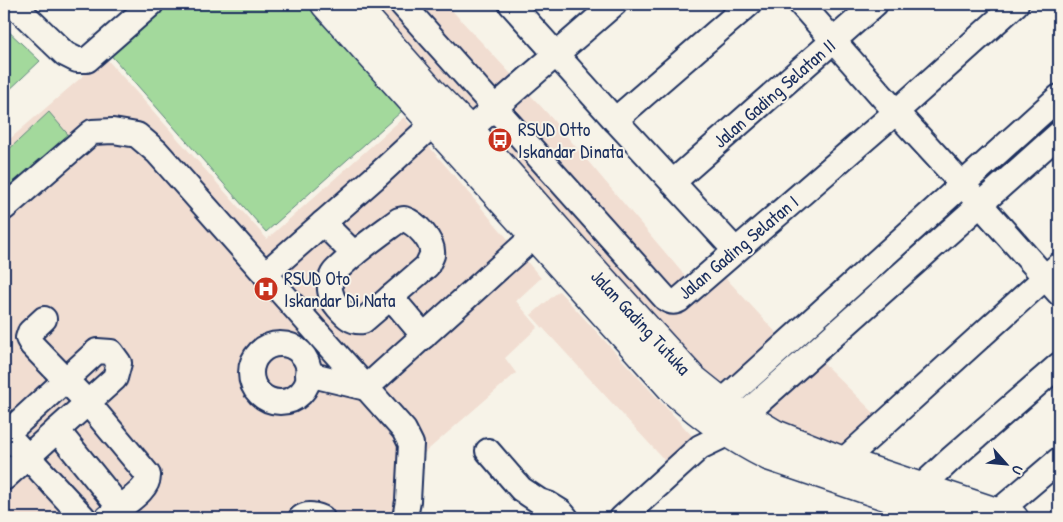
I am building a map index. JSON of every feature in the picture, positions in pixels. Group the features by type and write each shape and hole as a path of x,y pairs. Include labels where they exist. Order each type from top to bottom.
{"main road":[{"name":"Jalan Gading Tutuka","path":"324,4 433,124 468,140 577,252 754,448 768,456 950,518"},
{"name":"Jalan Gading Tutuka","path":"354,4 432,91 538,241 675,392 692,407 774,434 843,461 1006,515"}],"street":[{"path":"13,4 64,54 77,60 87,60 151,4"},
{"name":"Jalan Gading Selatan I","path":"402,4 669,301 674,302 679,300 896,112 1016,4"},
{"path":"511,4 615,120 736,250"},
{"path":"468,140 495,108 614,4"},
{"path":"615,120 749,4"},
{"path":"801,4 981,205 1055,278 843,461"},
{"name":"Jalan Gading Selatan II","path":"673,182 875,4"},
{"path":"622,518 700,447 856,280 1059,97"},
{"path":"265,274 433,124"},
{"path":"4,208 92,132 113,131 137,135 157,152 404,430 411,444 408,501 405,518"},
{"path":"726,418 874,300 1059,134"},
{"path":"404,219 413,223 430,242 432,255 427,266 391,297 363,321 358,322 351,320 336,305 329,290 330,282 334,273 354,254 399,220 404,219"},
{"path":"323,222 354,254"},
{"path":"370,393 424,336 482,284 538,241"},
{"path":"370,393 538,241"},
{"path":"856,280 874,300"},
{"path":"391,297 424,336"},
{"path":"310,326 336,305"},
{"path":"44,319 30,332 28,338 32,345 88,402 148,475 147,485 114,513 57,430"},
{"path":"4,478 27,456 115,378 119,363 112,352 97,351 5,435 27,456 84,518"},
{"path":"922,486 1059,365"},
{"path":"308,374 370,393"},
{"path":"488,451 521,489 561,512 566,518"},
{"path":"1006,515 1059,460"},
{"path":"301,518 315,515 322,518"}],"shaded area":[{"path":"371,4 446,4 548,114 691,283 713,264 781,338 724,391 702,372"},
{"name":"RSUD Oto Iskandar Di Nata","path":"105,57 267,239 404,117 541,278 516,301 538,327 505,358 516,373 422,455 415,518 4,518 4,144"},
{"path":"559,291 695,439 669,465 531,315"},
{"path":"820,360 875,414 841,451 760,414"}],"green space":[{"path":"162,4 308,4 402,111 266,232 108,52"},
{"path":"4,27 40,61 4,95"},
{"path":"49,112 71,138 4,196 4,154"}],"place":[{"name":"RSUD Otto Iskandar Dinata","path":"500,140"},
{"name":"RSUD Oto Iskandar Di Nata","path":"266,289"}]}
